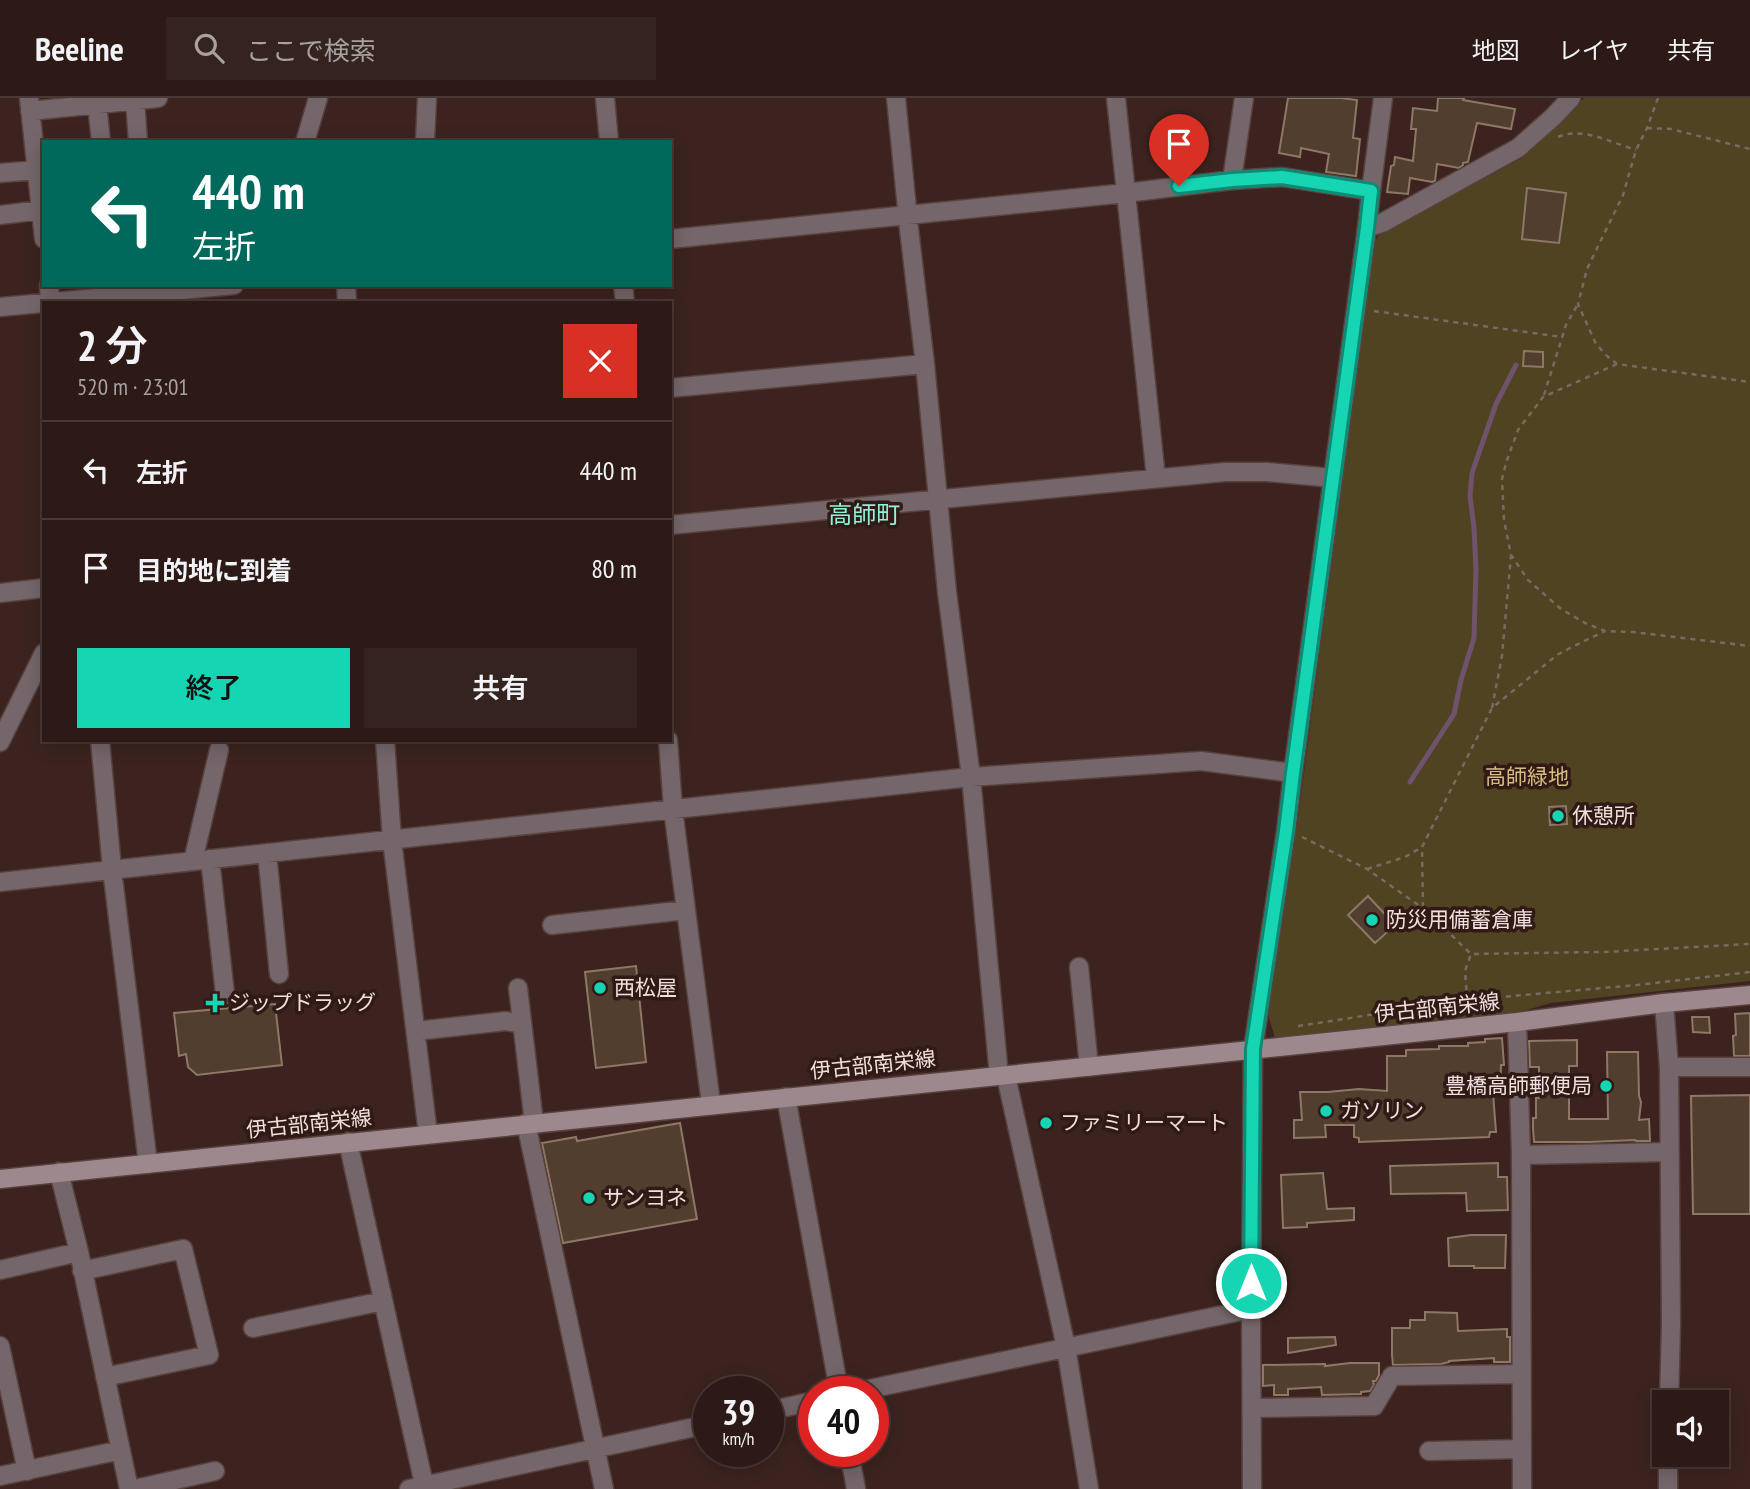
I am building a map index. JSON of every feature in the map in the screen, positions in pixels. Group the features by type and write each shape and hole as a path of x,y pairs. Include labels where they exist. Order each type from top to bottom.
{"main road":[{"name":"伊古部南栄線","path":"0,1178 1089,1067 1750,995"}],"street":[{"path":"42,220 30,105 97,104 158,98"},
{"path":"306,140 318,98"},
{"path":"425,140 427,98"},
{"path":"605,98 609,140"},
{"path":"897,98 947,592 971,777 1002,1076 1066,1347 1089,1489"},
{"path":"1116,98 1156,478"},
{"path":"1232,180 1244,98"},
{"path":"1252,1489 1253,1049 1286,831 1383,98"},
{"path":"1367,228 1382,223 1518,148 1571,98"},
{"path":"135,100 138,140"},
{"path":"97,104 102,140"},
{"path":"0,173 36,170"},
{"path":"672,239 1232,180 1282,177 1371,191"},
{"path":"0,215 41,211"},
{"path":"0,307 50,296 212,295 230,287"},
{"path":"672,388 925,364"},
{"path":"672,525 1225,472 1267,472 1333,478"},
{"path":"0,593 42,588"},
{"path":"0,742 42,657"},
{"path":"100,742 112,869 148,1164"},
{"path":"385,742 392,840 428,1134"},
{"path":"667,742 673,809 711,1104"},
{"path":"219,750 201,860 225,994"},
{"path":"0,881 971,777 1201,761 1293,773"},
{"path":"267,853 279,974"},
{"path":"552,925 686,910"},
{"path":"1079,967 1089,1067"},
{"path":"518,988 530,1123 604,1489"},
{"path":"1664,1003 1669,1068 1669,1390"},
{"path":"416,1031 506,1021 522,1024"},
{"path":"1517,1022 1521,1155 1522,1489"},
{"path":"1669,1068 1750,1067"},
{"path":"786,1097 836,1376"},
{"path":"348,1142 383,1301 419,1488 693,1427"},
{"path":"1521,1155 1669,1152"},
{"path":"59,1172 79,1252 129,1489"},
{"path":"82,1271 183,1248 209,1355 105,1377"},
{"path":"0,1270 79,1252"},
{"path":"253,1328 383,1301"},
{"path":"889,1385 1251,1309"},
{"path":"0,1346 27,1471"},
{"path":"1252,1408 1374,1406 1392,1376 1520,1374"},
{"path":"1429,1451 1521,1449"},
{"path":"0,1476 121,1450"},
{"path":"852,1467 856,1489"},
{"path":"1668,1467 1668,1489"},
{"path":"135,1489 215,1471"}],"path":[{"path":"1424,909 1422,847 1492,708 1502,656 1511,555 1504,520 1502,479 1507,460 1518,430 1543,397 1566,325 1578,304 1587,269 1623,195 1636,150 1658,98"},
{"path":"1647,128 1671,129 1750,149"},
{"path":"1555,138 1570,134 1587,135 1636,150"},
{"path":"1578,304 1596,344 1617,364 1750,382"},
{"path":"1368,310 1562,337"},
{"path":"1543,397 1617,364"},
{"path":"1511,555 1528,580 1560,609 1605,631 1750,646"},
{"path":"1492,708 1558,656 1605,631"},
{"path":"1300,836 1367,869 1424,909 1471,954 1603,952 1750,944"},
{"path":"1367,869 1405,857 1422,847"},
{"path":"1470,1027 1465,971 1471,954"},
{"path":"1298,1026 1467,1000 1750,972"}],"green space":[{"name":"高師緑地","path":"1584,98 1750,98 1750,981 1551,1003 1516,1013 1275,1038 1268,1015 1297,826 1374,243 1379,235 1522,158 1520,154 1547,134"}],"building":[{"path":"1288,98 1357,100 1353,138 1360,139 1356,176 1326,172 1329,154 1301,148 1300,157 1279,153"},
{"path":"1438,98 1464,98 1463,100 1515,109 1511,129 1477,123 1468,162 1459,168 1437,164 1435,181 1432,182 1410,178 1408,194 1387,192 1395,157 1413,161 1416,129 1411,129 1413,108 1437,111"},
{"path":"1527,188 1566,193 1559,243 1522,239"},
{"path":"1524,351 1543,352 1543,367 1523,366"},
{"name":"休憩所","path":"1566,806 1567,824 1550,825 1549,807"},
{"name":"防災用備蓄倉庫","path":"1368,896 1395,925 1375,943 1348,915"},
{"path":"636,966 646,1062 596,1068 585,972"},
{"path":"275,1004 282,1065 197,1075 188,1067 186,1054 179,1056 174,1013"},
{"path":"1750,1013 1750,1056 1734,1056 1735,1014"},
{"path":"1692,1017 1709,1017 1710,1033 1693,1032"},
{"path":"1502,1038 1504,1065 1501,1065 1500,1093 1493,1093 1496,1132 1490,1132 1489,1137 1359,1142 1359,1138 1354,1137 1354,1125 1325,1125 1326,1137 1294,1138 1294,1120 1302,1120 1300,1092 1359,1089 1387,1091 1387,1056 1406,1056 1406,1050 1468,1046 1468,1043 1485,1042 1485,1039"},
{"path":"1577,1040 1577,1066 1569,1066 1569,1119 1608,1119 1607,1052 1638,1052 1641,1102 1639,1120 1649,1119 1650,1141 1534,1142 1533,1118 1536,1118 1536,1098 1539,1098 1539,1067 1530,1067 1529,1041"},
{"path":"1750,1095 1750,1214 1693,1214 1691,1096"},
{"path":"680,1123 697,1219 563,1243 542,1143 576,1137 577,1141"},
{"path":"1498,1163 1498,1177 1507,1177 1508,1210 1467,1211 1466,1193 1391,1194 1390,1166"},
{"path":"1323,1173 1327,1209 1354,1208 1354,1220 1307,1223 1307,1227 1283,1228 1281,1175"},
{"path":"1506,1235 1505,1268 1449,1266 1448,1238"},
{"path":"1425,1312 1457,1313 1458,1331 1507,1329 1507,1337 1510,1337 1510,1362 1494,1362 1494,1358 1441,1364 1393,1365 1392,1328 1410,1328 1410,1320 1425,1320"},
{"path":"1335,1337 1336,1345 1288,1353 1288,1338"},
{"path":"1379,1363 1379,1375 1376,1381 1373,1381 1374,1385 1370,1391 1361,1394 1322,1395 1321,1387 1288,1389 1288,1395 1274,1395 1274,1385 1263,1386 1263,1365 1325,1366"}],"waterway":[{"path":"1410,782 1454,714 1474,638 1476,569 1470,496 1472,473 1496,404 1516,365"}],"place":[{"name":"休憩所","path":"1558,816"},
{"name":"防災用備蓄倉庫","path":"1372,920"},
{"name":"西松屋","path":"600,988"},
{"name":"ジップドラッグ","path":"215,1003"},
{"name":"豊橋高師郵便局","path":"1606,1086"},
{"name":"ガソリン","path":"1326,1111"},
{"name":"ファミリーマート","path":"1046,1123"},
{"name":"サンヨネ","path":"589,1198"}],"district":[{"name":"高師町","path":"864,515"}],"route":[{"path":"1179,186 1282,177 1371,191 1286,831 1253,1049 1251,1283"}]}
